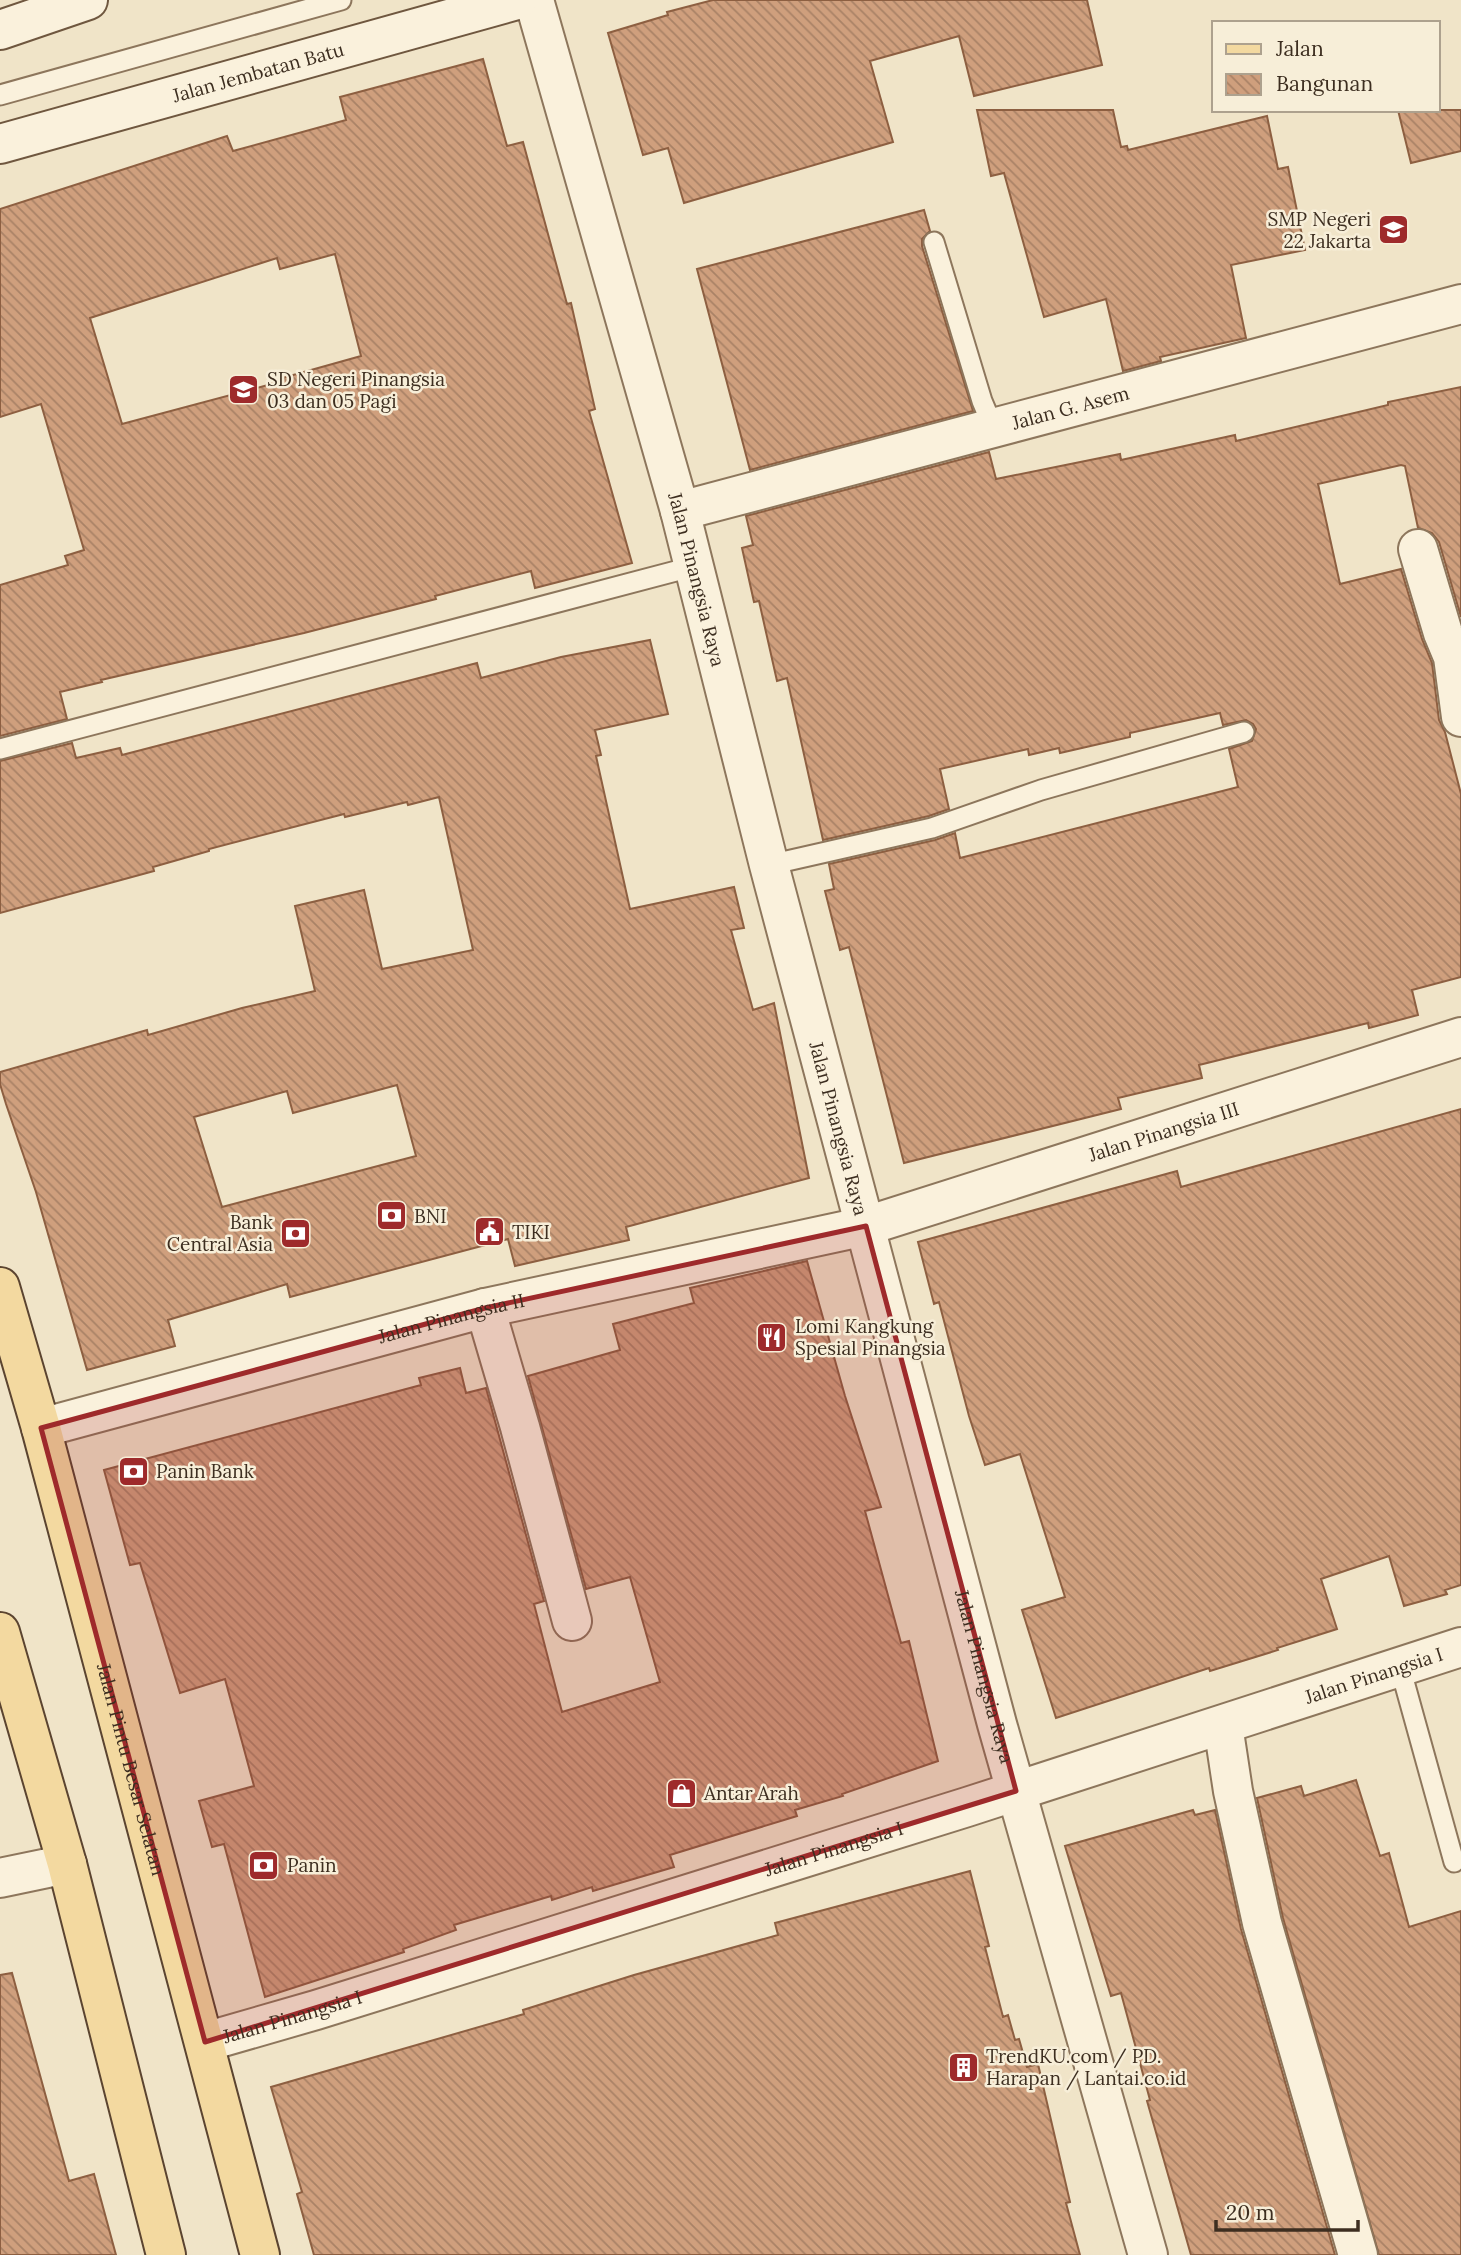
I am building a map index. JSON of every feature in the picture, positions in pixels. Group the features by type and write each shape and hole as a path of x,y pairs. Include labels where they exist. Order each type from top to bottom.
{"main road":[{"name":"Jalan Pintu Besar Selatan","path":"0,1287 41,1428 260,2255"},
{"path":"0,1632 67,1864 166,2255"}],"street":[{"path":"0,30 88,0"},
{"name":"Jalan Jembatan Batu","path":"0,144 517,0"},
{"name":"Jalan Pinangsia Raya","path":"534,0 695,566 769,865 1016,1791 1148,2255"},
{"name":"Jalan G. Asem","path":"680,511 1461,304"},
{"path":"1418,549 1452,631 1461,718"},
{"name":"Jalan Pinangsia III","path":"866,1226 1461,1037"},
{"name":"Jalan Pinangsia II","path":"41,1428 485,1308 866,1226"},
{"path":"485,1308 572,1621"},
{"name":"Jalan Pinangsia I","path":"205,2042 316,2010 1016,1791 1461,1647"},
{"path":"1223,1725 1233,1791 1262,1923 1358,2255"},
{"path":"0,1878 67,1864"}],"lane":[{"path":"0,95 341,0"},
{"path":"934,242 982,401 993,427"},
{"path":"0,749 695,566"},
{"path":"769,865 932,828 1041,790 1244,732"},
{"path":"1400,1667 1454,1862"}],"highlighted area":[{"path":"866,1226 1016,1791 205,2042 41,1428 485,1308"}],"building":[{"path":"713,0 1087,0 1102,65 974,96 959,36 870,61 893,142 684,203 668,148 643,155 608,33 668,15 667,12"},
{"path":"483,59 507,146 523,142 567,304 571,303 595,409 589,411 632,563 535,588 531,571 304,633 101,680 102,682 60,692 67,719 0,736 0,585 68,565 65,556 84,550 41,404 0,417 0,209 227,136 233,151 346,120 340,97","holes":["335,254 361,356 268,382 268,385 122,424 90,318 277,258 280,269"]},
{"path":"977,110 1113,110 1121,147 1127,146 1128,150 1267,116 1278,169 1288,167 1305,250 1231,265 1246,338 1160,357 1161,361 1123,371 1106,299 1044,317 1004,173 991,176"},
{"path":"1461,110 1461,151 1411,163 1398,112"},
{"path":"924,210 930,231 922,239 922,246 973,411 750,470 697,269"},
{"path":"1461,387 1461,617 1439,542 1432,533 1418,528 1405,466 1318,484 1340,584 1401,569 1432,663 1439,720 1445,732 1461,794 1461,977 1412,990 1418,1015 1369,1028 1368,1023 1199,1065 1202,1078 1118,1098 1121,1109 904,1163 849,947 840,950 825,891 834,889 829,864 955,833 960,858 1238,787 1229,749 1252,741 1256,729 1246,720 1223,725 1220,713 1130,733 1130,737 1060,753 1059,748 1029,755 1028,749 940,769 949,809 823,840 787,678 777,681 759,601 754,602 742,548 753,545 746,516 989,452 996,479 1120,454 1121,460 1235,435 1236,441 1388,405 1388,402"},
{"path":"650,640 668,714 595,730 601,755 596,756 630,909 734,887 744,928 731,930 753,1010 774,1003 809,1178 626,1227 629,1240 515,1266 508,1239 290,1297 287,1284 168,1320 175,1346 87,1370 36,1192 0,1084 0,1072 147,1030 148,1035 242,1008 315,991 295,906 364,890 382,969 473,950 439,797 345,817 344,814 209,849 153,867 154,871 0,913 0,761 72,743 76,758 120,748 122,755 477,663 481,678 561,657","holes":["397,1085 416,1156 222,1207 194,1117 287,1091 293,1113"]},
{"path":"1461,1109 1461,1585 1445,1590 1447,1594 1404,1606 1389,1556 1321,1579 1337,1629 1277,1648 1278,1650 1210,1671 1209,1668 1056,1718 1022,1610 1065,1597 1020,1454 985,1465 939,1302 934,1304 918,1242 1177,1171 1181,1187"},
{"path":"807,1261 845,1396 881,1507 865,1511 901,1643 909,1641 938,1761 842,1794 843,1796 795,1810 797,1816 670,1855 674,1867 593,1891 592,1887 552,1900 551,1896 454,1925 456,1930 403,1949 404,1952 265,1997 224,1844 212,1847 199,1801 254,1786 225,1679 180,1693 140,1563 130,1565 104,1470 421,1385 419,1378 460,1368 466,1393 486,1388 544,1601 534,1604 562,1712 660,1682 630,1577 586,1589 528,1376 620,1350 613,1324 694,1303 690,1288"},
{"path":"1356,1780 1380,1856 1389,1853 1409,1927 1461,1911 1461,2255 1379,2255 1283,1918 1257,1798 1301,1786 1304,1796"},
{"path":"1193,1810 1195,1815 1215,1810 1241,1929 1335,2255 1191,2255 1147,2101 1150,2100 1121,1993 1111,1996 1065,1846"},
{"path":"970,1871 989,1946 985,1947 1003,2017 1008,2015 1027,2067 1038,2064 1070,2202 1066,2203 1080,2255 314,2255 297,2194 302,2192 271,2087 524,2014 523,2010 634,1975 778,1935 775,1923"},
{"path":"12,1973 69,2181 94,2174 116,2255 0,2255 0,1975"}],"place":[{"name":"SMP Negeri 22 Jakarta","path":"1394,230"},
{"name":"SD Negeri Pinangsia 03 dan 05 Pagi","path":"244,390"},
{"name":"BNI","path":"391,1216"},
{"name":"TIKI","path":"489,1232"},
{"name":"Bank Central Asia","path":"296,1233"},
{"name":"Lomi Kangkung Spesial Pinangsia","path":"772,1337"},
{"name":"Panin Bank","path":"133,1471"},
{"name":"Antar Arah","path":"681,1793"},
{"name":"Panin","path":"264,1865"},
{"name":"TrendKU.com / PD. Harapan / Lantai.co.id","path":"963,2067"}]}
